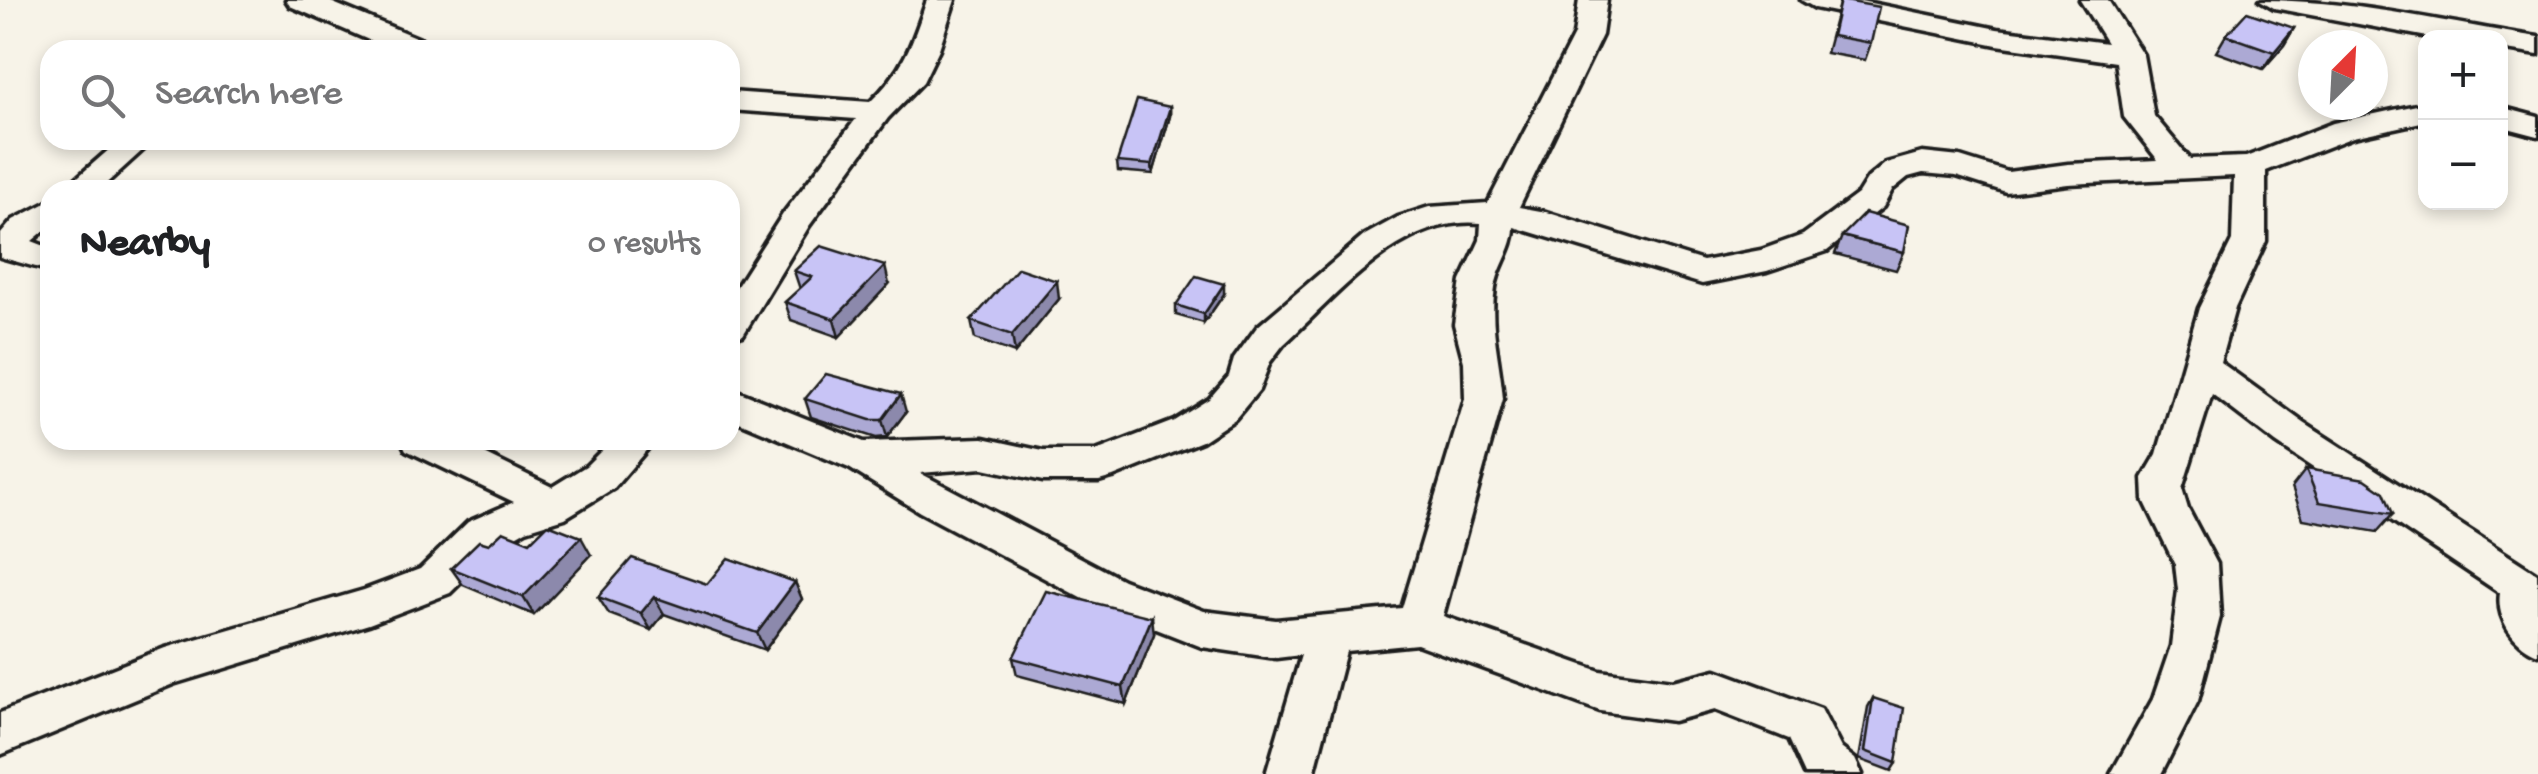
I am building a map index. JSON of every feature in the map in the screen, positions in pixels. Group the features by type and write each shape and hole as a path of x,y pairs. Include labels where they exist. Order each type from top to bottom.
{"street":[{"path":"300,0 328,9 371,40"},
{"path":"740,310 795,221 877,112 908,82 925,49 941,0"},
{"path":"1419,625 1484,400 1482,362 1472,324 1478,281 1496,240 1498,215 1588,35 1592,0"},
{"path":"1815,0 1997,37 2129,55"},
{"path":"2094,0 2129,55 2139,117 2180,168"},
{"path":"2274,0 2420,30"},
{"path":"2411,0 2429,30"},
{"path":"2508,41 2538,46"},
{"path":"740,102 877,112"},
{"path":"860,457 924,458 983,453 1043,466 1099,466 1144,450 1188,431 1222,409 1246,381 1252,359 1270,336 1378,244 1410,224 1440,214 1498,215 1570,228 1673,267 1702,273 1767,260 1815,244 1871,200 1879,185 1896,170 1922,164 1960,167 2006,182 2250,166 2344,130 2418,114"},
{"path":"2508,118 2538,127"},
{"path":"91,180 127,150"},
{"path":"2135,774 2160,738 2198,638 2196,563 2166,503 2162,478 2175,458 2216,308 2249,241 2250,166"},
{"path":"40,218 6,246 40,257"},
{"path":"2201,367 2290,432 2530,582 2519,608 2538,635"},
{"path":"740,406 860,457 934,501 1008,536 1108,592 1202,629 1276,639 1419,625 1600,692 1674,701 1716,690 1804,724 1824,763 1838,774"},
{"path":"441,450 527,490 551,507"},
{"path":"0,734 165,667 370,606 434,582 482,534 513,518 551,507 600,477 626,450"},
{"path":"1290,774 1318,682 1326,635"}],"building":[{"path":"1840,0 1879,7 1871,43 1832,36"},
{"path":"2247,12 2294,28 2274,52 2226,35"},
{"path":"1137,100 1170,107 1152,165 1117,162"},
{"path":"1865,213 1909,225 1904,252 1842,236"},
{"path":"821,246 885,266 834,319 785,302 812,277 794,271"},
{"path":"1018,268 1057,281 1012,335 971,321"},
{"path":"1196,276 1224,284 1204,314 1176,305"},
{"path":"826,374 901,394 882,420 870,420 805,399"},
{"path":"2306,469 2365,479 2384,492 2393,514 2319,502"},
{"path":"548,524 581,537 523,597 451,568 479,541 489,544 503,531 530,542"},
{"path":"632,558 707,584 728,558 795,582 757,633 654,597 641,613 598,597"},
{"path":"1046,591 1152,617 1123,687 1013,658"},
{"path":"1873,698 1904,708 1896,763 1865,751"}]}
